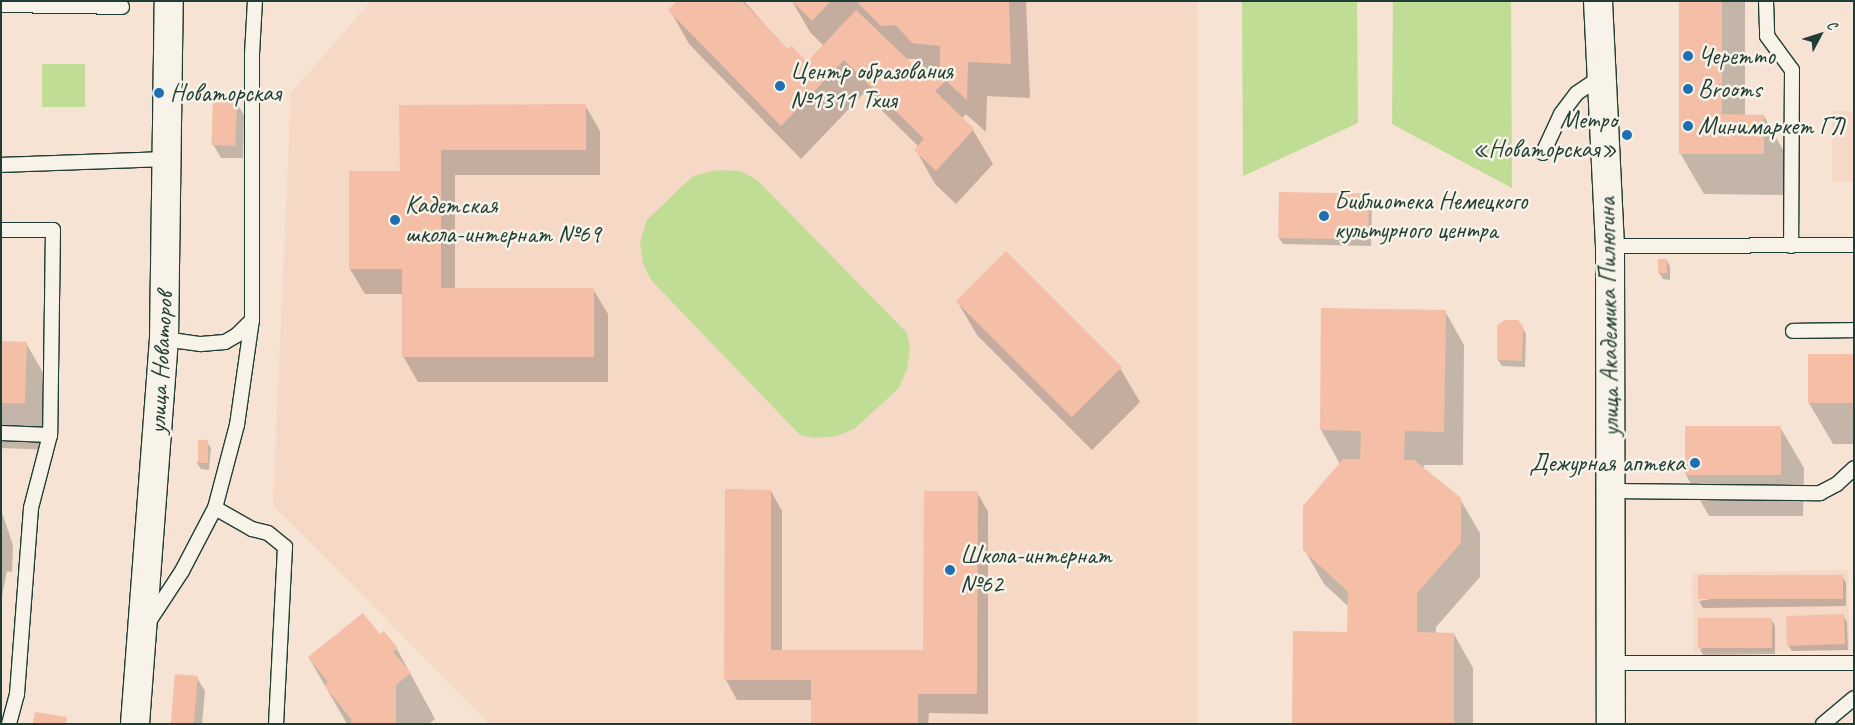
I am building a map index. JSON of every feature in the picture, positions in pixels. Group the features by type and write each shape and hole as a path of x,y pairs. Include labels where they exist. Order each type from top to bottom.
{"street":[{"name":"улица Новаторов","path":"135,724 164,339 169,1"},
{"name":"улица Академика Пилюгина","path":"1598,1 1610,246 1611,724"}],"lane":[{"path":"143,630 182,571 215,508 237,425 252,320 252,54 255,1"},
{"path":"1766,1 1767,36 1792,70 1791,246"},
{"path":"1,4 122,7"},
{"path":"1543,152 1572,100 1602,76"},
{"path":"1,164 167,159"},
{"path":"1,230 53,230 50,434 31,508 17,694 9,724"},
{"path":"1610,246 1854,245"},
{"path":"164,339 201,344 225,342 252,320"},
{"path":"1793,331 1854,330"},
{"path":"1,433 50,434"},
{"path":"1612,492 1820,493 1837,484 1854,468"},
{"path":"215,508 252,529 268,532 285,547 276,724"},
{"path":"1611,664 1854,663"},
{"path":"1823,724 1854,698"}],"shaded area":[{"path":"371,1 1197,1 1198,724 490,724 273,505 291,93"},
{"path":"1832,111 1854,111 1854,182 1832,182"},
{"path":"1848,570 1849,650 1693,653 1692,573"}],"green space":[{"path":"1242,1 1357,1 1358,123 1243,176"},
{"path":"1393,1 1511,1 1512,188 1392,124"},
{"path":"42,64 85,64 85,107 42,107"},
{"path":"717,170 740,171 757,180 907,333 910,348 907,369 899,388 854,429 837,436 816,438 800,435 651,280 643,263 640,242 647,220 693,176"}],"building":[{"name":"Центр образования №1311 Тхия","path":"677,1 742,1 788,49 792,46 807,62 856,10 928,79 940,66 940,46 912,43 896,25 881,26 856,1 1009,1 1011,64 968,62 967,100 946,81 935,91 974,129 936,171 914,150 924,139 844,60 781,126 668,10"},
{"name":"Центр образования №1311 Тхия","path":"792,1 831,1 812,21"},
{"path":"1679,1 1722,1 1722,114 1764,115 1764,154 1679,154"},
{"path":"213,100 237,101 235,146 211,145"},
{"name":"Кадетская школа-интернат №69","path":"586,104 586,150 441,150 441,288 594,288 594,357 402,357 402,269 349,269 349,171 400,171 399,105"},
{"name":"Библиотека Немецкого культурного центра","path":"1279,192 1369,194 1368,240 1278,238"},
{"path":"1006,251 1122,367 1072,417 956,301"},
{"path":"1658,259 1667,259 1667,273 1658,273"},
{"path":"1321,308 1446,310 1444,432 1405,431 1404,460 1414,460 1461,498 1461,543 1417,593 1417,632 1454,633 1454,724 1292,724 1293,631 1347,632 1348,592 1303,550 1303,506 1343,459 1360,459 1361,431 1320,430"},
{"path":"1505,320 1518,320 1523,327 1522,361 1497,360 1497,325"},
{"path":"1,341 27,342 25,404 1,403"},
{"path":"1808,354 1854,354 1854,403 1808,403"},
{"path":"1685,426 1781,426 1781,475 1685,475"},
{"path":"198,440 208,440 208,463 198,463"},
{"name":"Школа-интернат №62","path":"725,489 771,490 771,650 923,650 924,491 978,491 977,694 918,694 918,724 811,724 811,680 724,680"},
{"path":"1698,575 1843,575 1843,599 1698,599"},
{"path":"363,613 380,634 384,631 398,648 393,652 411,673 396,685 396,724 350,724 352,720 324,685 328,682 308,657"},
{"path":"1844,614 1845,644 1787,646 1786,616"},
{"path":"1698,618 1772,618 1772,648 1698,648"},
{"path":"175,674 198,676 194,724 171,724"},
{"path":"35,712 67,717 66,724 33,724"}],"place":[{"name":"Черетто","path":"1688,56"},
{"name":"Центр образования №1311 Тхия","path":"780,86"},
{"name":"Brooms","path":"1688,89"},
{"name":"Новаторская","path":"159,93"},
{"name":"Минимаркет ГЛ","path":"1688,126"},
{"name":"Метро «Новаторская»","path":"1627,135"},
{"name":"Библиотека Немецкого культурного центра","path":"1324,216"},
{"name":"Кадетская школа-интернат №69","path":"395,220"},
{"name":"Дежурная аптека","path":"1695,463"},
{"name":"Школа-интернат №62","path":"950,570"}]}
